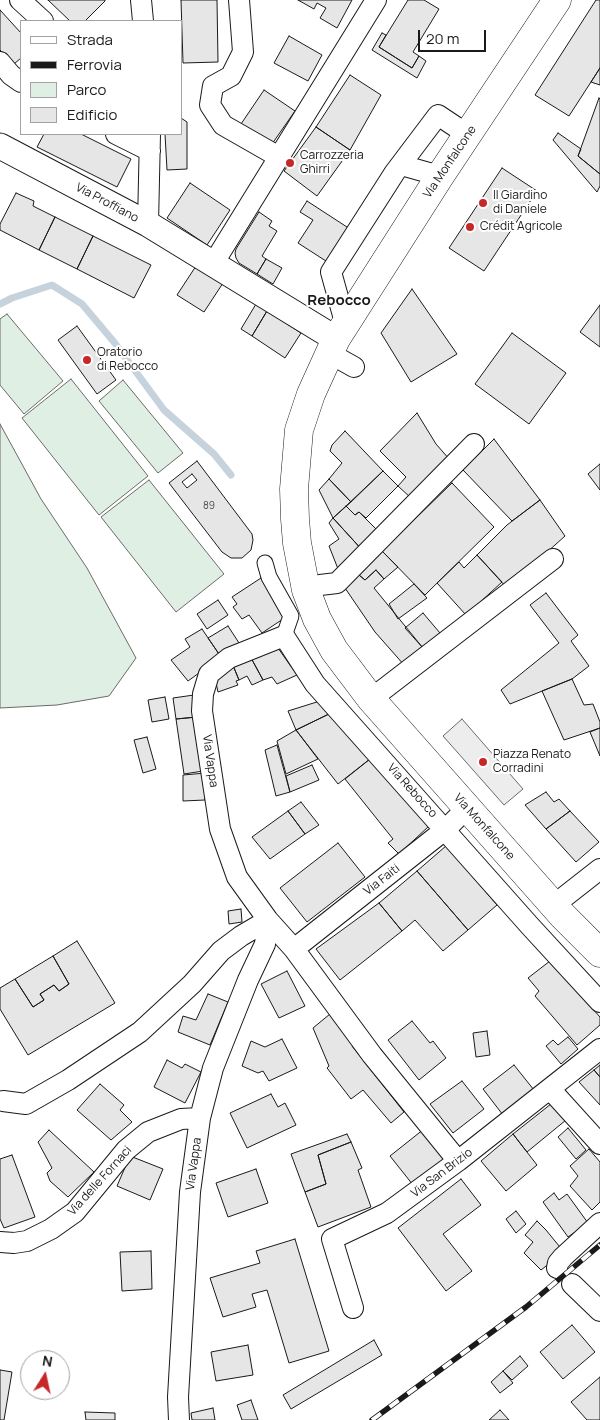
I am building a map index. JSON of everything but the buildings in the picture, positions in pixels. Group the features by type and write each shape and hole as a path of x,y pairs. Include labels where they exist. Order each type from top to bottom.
{"main road":[{"name":"Via Monfalcone","path":"557,0 440,176 337,340 311,394 299,430 294,489 296,543 306,590 317,619 334,650 371,699 554,905 600,953"}],"street":[{"path":"20,0 43,20"},
{"path":"141,0 143,20"},
{"path":"239,0 243,52 231,76 213,86 210,105 223,125 279,157"},
{"path":"213,264 376,0"},
{"path":"0,62 11,75 20,81"},
{"path":"354,367 337,340 331,272 401,165 438,115 468,135"},
{"path":"120,135 150,142 148,224"},
{"name":"Via Proffiano","path":"0,146 148,224 337,340"},
{"path":"401,165 440,176"},
{"path":"306,590 320,585 337,583 474,444"},
{"path":"371,699 553,559"},
{"path":"265,563 269,577 291,616 284,636"},
{"name":"Via Rebocco","path":"284,636 315,684 600,1002"},
{"name":"Via Vappa","path":"284,636 229,658 209,674 205,685 202,703 220,829 237,877 268,920 294,949 372,1055 458,1161"},
{"name":"Via Faiti","path":"294,949 446,829 467,808"},
{"path":"554,905 600,870"},
{"path":"3,1102 26,1104 68,1080 140,1032 192,984 221,951 241,936 268,920"},
{"name":"Via Vappa","path":"179,1420 178,1397 190,1192 200,1118 213,1068 248,980 265,944 268,920"},
{"name":"Via San Brizio","path":"353,1308 332,1239 387,1213 458,1161 600,1049"},
{"path":"550,1089 600,1144"},
{"name":"Via delle Fornaci","path":"0,1242 14,1243 27,1241 51,1229 75,1212 126,1150 148,1132 181,1119 200,1118"},
{"path":"557,1268 558,1263 563,1257 600,1223"},
{"path":"572,1284 600,1311"}],"green space":[{"path":"7,314 63,381 24,414 0,385 0,319"},
{"path":"71,379 148,476 99,515 22,418"},
{"path":"123,380 183,453 158,473 99,401"},
{"path":"0,424 41,499 87,568 136,658 109,696 57,705 0,708"},
{"path":"149,480 224,574 176,612 101,517"}],"shaded area":[{"name":"Piazza Renato Corradini","path":"462,719 523,789 504,805 443,736"}],"waterway":[{"path":"0,304 12,298 52,285 82,304 114,342 164,410 214,454 231,475"}],"railway":[{"path":"372,1420 526,1307 600,1245"}],"place":[{"name":"Carrozzeria Ghirri","path":"290,163"},
{"name":"Il Giardino di Daniele","path":"483,203"},
{"name":"Crédit Agricole","path":"470,227"},
{"name":"Oratorio di Rebocco","path":"87,360"},
{"name":"Piazza Renato Corradini","path":"483,762"}],"district":[{"name":"Rebocco","path":"339,301"}]}
